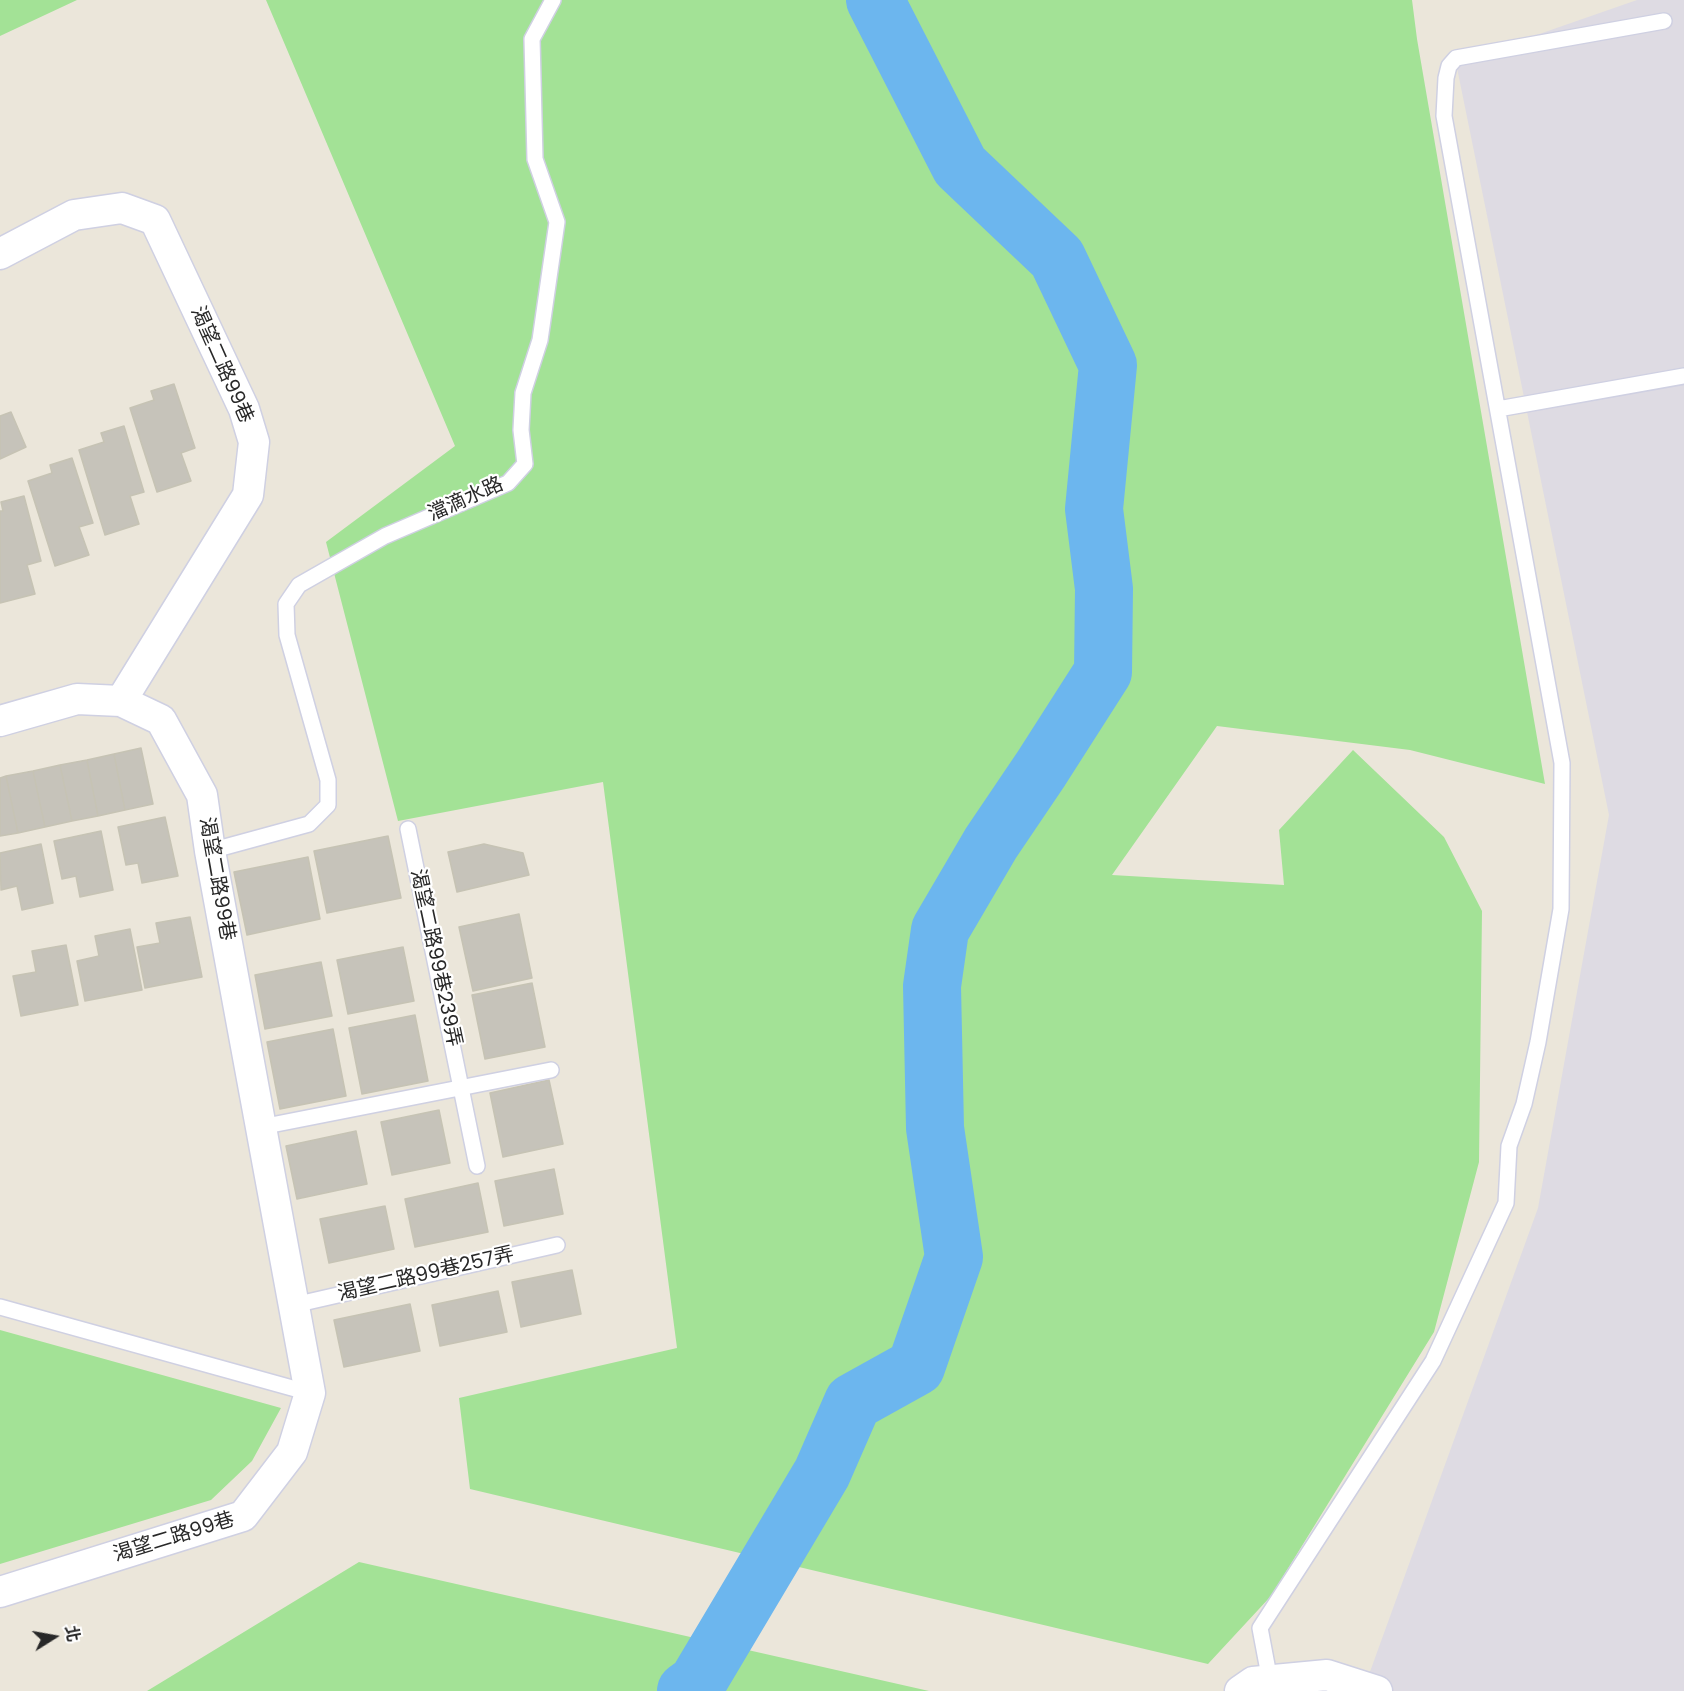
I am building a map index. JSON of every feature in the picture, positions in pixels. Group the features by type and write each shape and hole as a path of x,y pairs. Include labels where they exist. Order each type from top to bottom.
{"street":[{"name":"渴望二路99巷","path":"0,254 74,215 122,208 155,220 244,409 254,442 248,495 121,701 161,720 202,795 210,851 310,1393 292,1452 243,1516 0,1592"},
{"path":"0,722 77,699 121,701"},
{"path":"1240,1691 1253,1682 1327,1675 1377,1691"}],"lane":[{"name":"澢滴水路","path":"210,851 309,824 328,805 328,780 287,635 286,604 299,585 385,536 508,483 525,464 521,430 522,393 540,340 557,222 535,159 532,39 553,0"},
{"path":"1270,1680 1260,1628 1433,1361 1506,1203 1509,1146 1524,1104 1538,1042 1561,909 1562,763 1444,116 1449,66 1456,58 1664,21"},
{"path":"1498,409 1684,376"},
{"name":"渴望二路99巷239弄","path":"408,828 477,1166"},
{"path":"261,1128 551,1070"},
{"name":"渴望二路99巷257弄","path":"294,1305 557,1245"},
{"path":"0,1307 310,1393"}],"shaded area":[{"path":"1637,0 1684,0 1684,1691 1363,1691 1538,1208 1609,815 1456,63"}],"green space":[{"path":"0,0 77,0 0,36"},
{"path":"266,0 1412,0 1545,784 1410,750 1217,726 1112,875 1284,885 1279,830 1353,750 1444,837 1482,911 1479,1162 1434,1332 1271,1596 1208,1664 470,1489 459,1398 677,1348 603,782 398,821 326,542 455,446"},
{"path":"0,1330 281,1408 252,1461 211,1500 0,1564"},
{"path":"359,1562 929,1691 147,1691"}],"building":[{"path":"174,384 195,448 181,453 191,481 157,492 130,408 154,400 151,391"},
{"path":"11,412 26,447 0,459 0,416"},
{"path":"124,426 144,492 130,496 139,524 105,535 79,450 104,442 101,433"},
{"path":"72,458 93,523 79,527 89,555 55,566 28,481 52,473 50,465"},
{"path":"24,496 41,561 27,565 35,594 0,603 0,511 3,511 1,502"},
{"path":"141,748 153,804 125,810 114,754"},
{"path":"114,754 125,810 98,816 87,760"},
{"path":"87,760 98,816 72,821 60,765"},
{"path":"60,765 72,821 45,827 33,771"},
{"path":"33,771 45,827 18,833 6,776"},
{"path":"6,776 18,833 0,836 0,778"},
{"path":"165,817 178,876 142,883 138,863 126,865 118,827"},
{"path":"101,831 113,890 80,897 76,876 62,879 54,841"},
{"path":"388,836 401,898 327,913 314,851"},
{"path":"41,844 53,903 22,910 17,886 1,890 0,853"},
{"path":"484,844 523,853 529,875 457,892 448,852"},
{"path":"308,857 320,919 247,935 234,872"},
{"path":"519,914 532,978 473,991 459,927"},
{"path":"190,917 202,977 145,988 137,947 160,943 156,923"},
{"path":"130,929 142,990 85,1001 77,961 99,956 95,936"},
{"path":"66,945 78,1005 21,1016 13,976 36,972 32,951"},
{"path":"403,947 414,1001 348,1014 337,960"},
{"path":"321,962 332,1016 265,1029 255,975"},
{"path":"532,983 545,1047 485,1059 472,995"},
{"path":"415,1015 428,1081 362,1094 349,1028"},
{"path":"333,1029 346,1096 280,1109 267,1042"},
{"path":"549,1080 563,1144 503,1157 490,1093"},
{"path":"439,1110 450,1163 392,1175 381,1122"},
{"path":"356,1131 367,1184 297,1199 286,1146"},
{"path":"554,1169 563,1214 504,1226 495,1181"},
{"path":"478,1183 488,1232 415,1247 405,1199"},
{"path":"385,1206 394,1249 329,1263 320,1219"},
{"path":"572,1270 581,1314 521,1327 512,1282"},
{"path":"498,1291 507,1332 440,1346 432,1305"},
{"path":"410,1304 420,1351 344,1367 334,1320"}],"waterway":[{"path":"686,1691 697,1683 822,1473 853,1402 916,1367 954,1257 935,1128 932,986 940,930 991,843 1103,672 1104,589 1094,509 1108,365 1057,258 960,166 875,0"}]}
